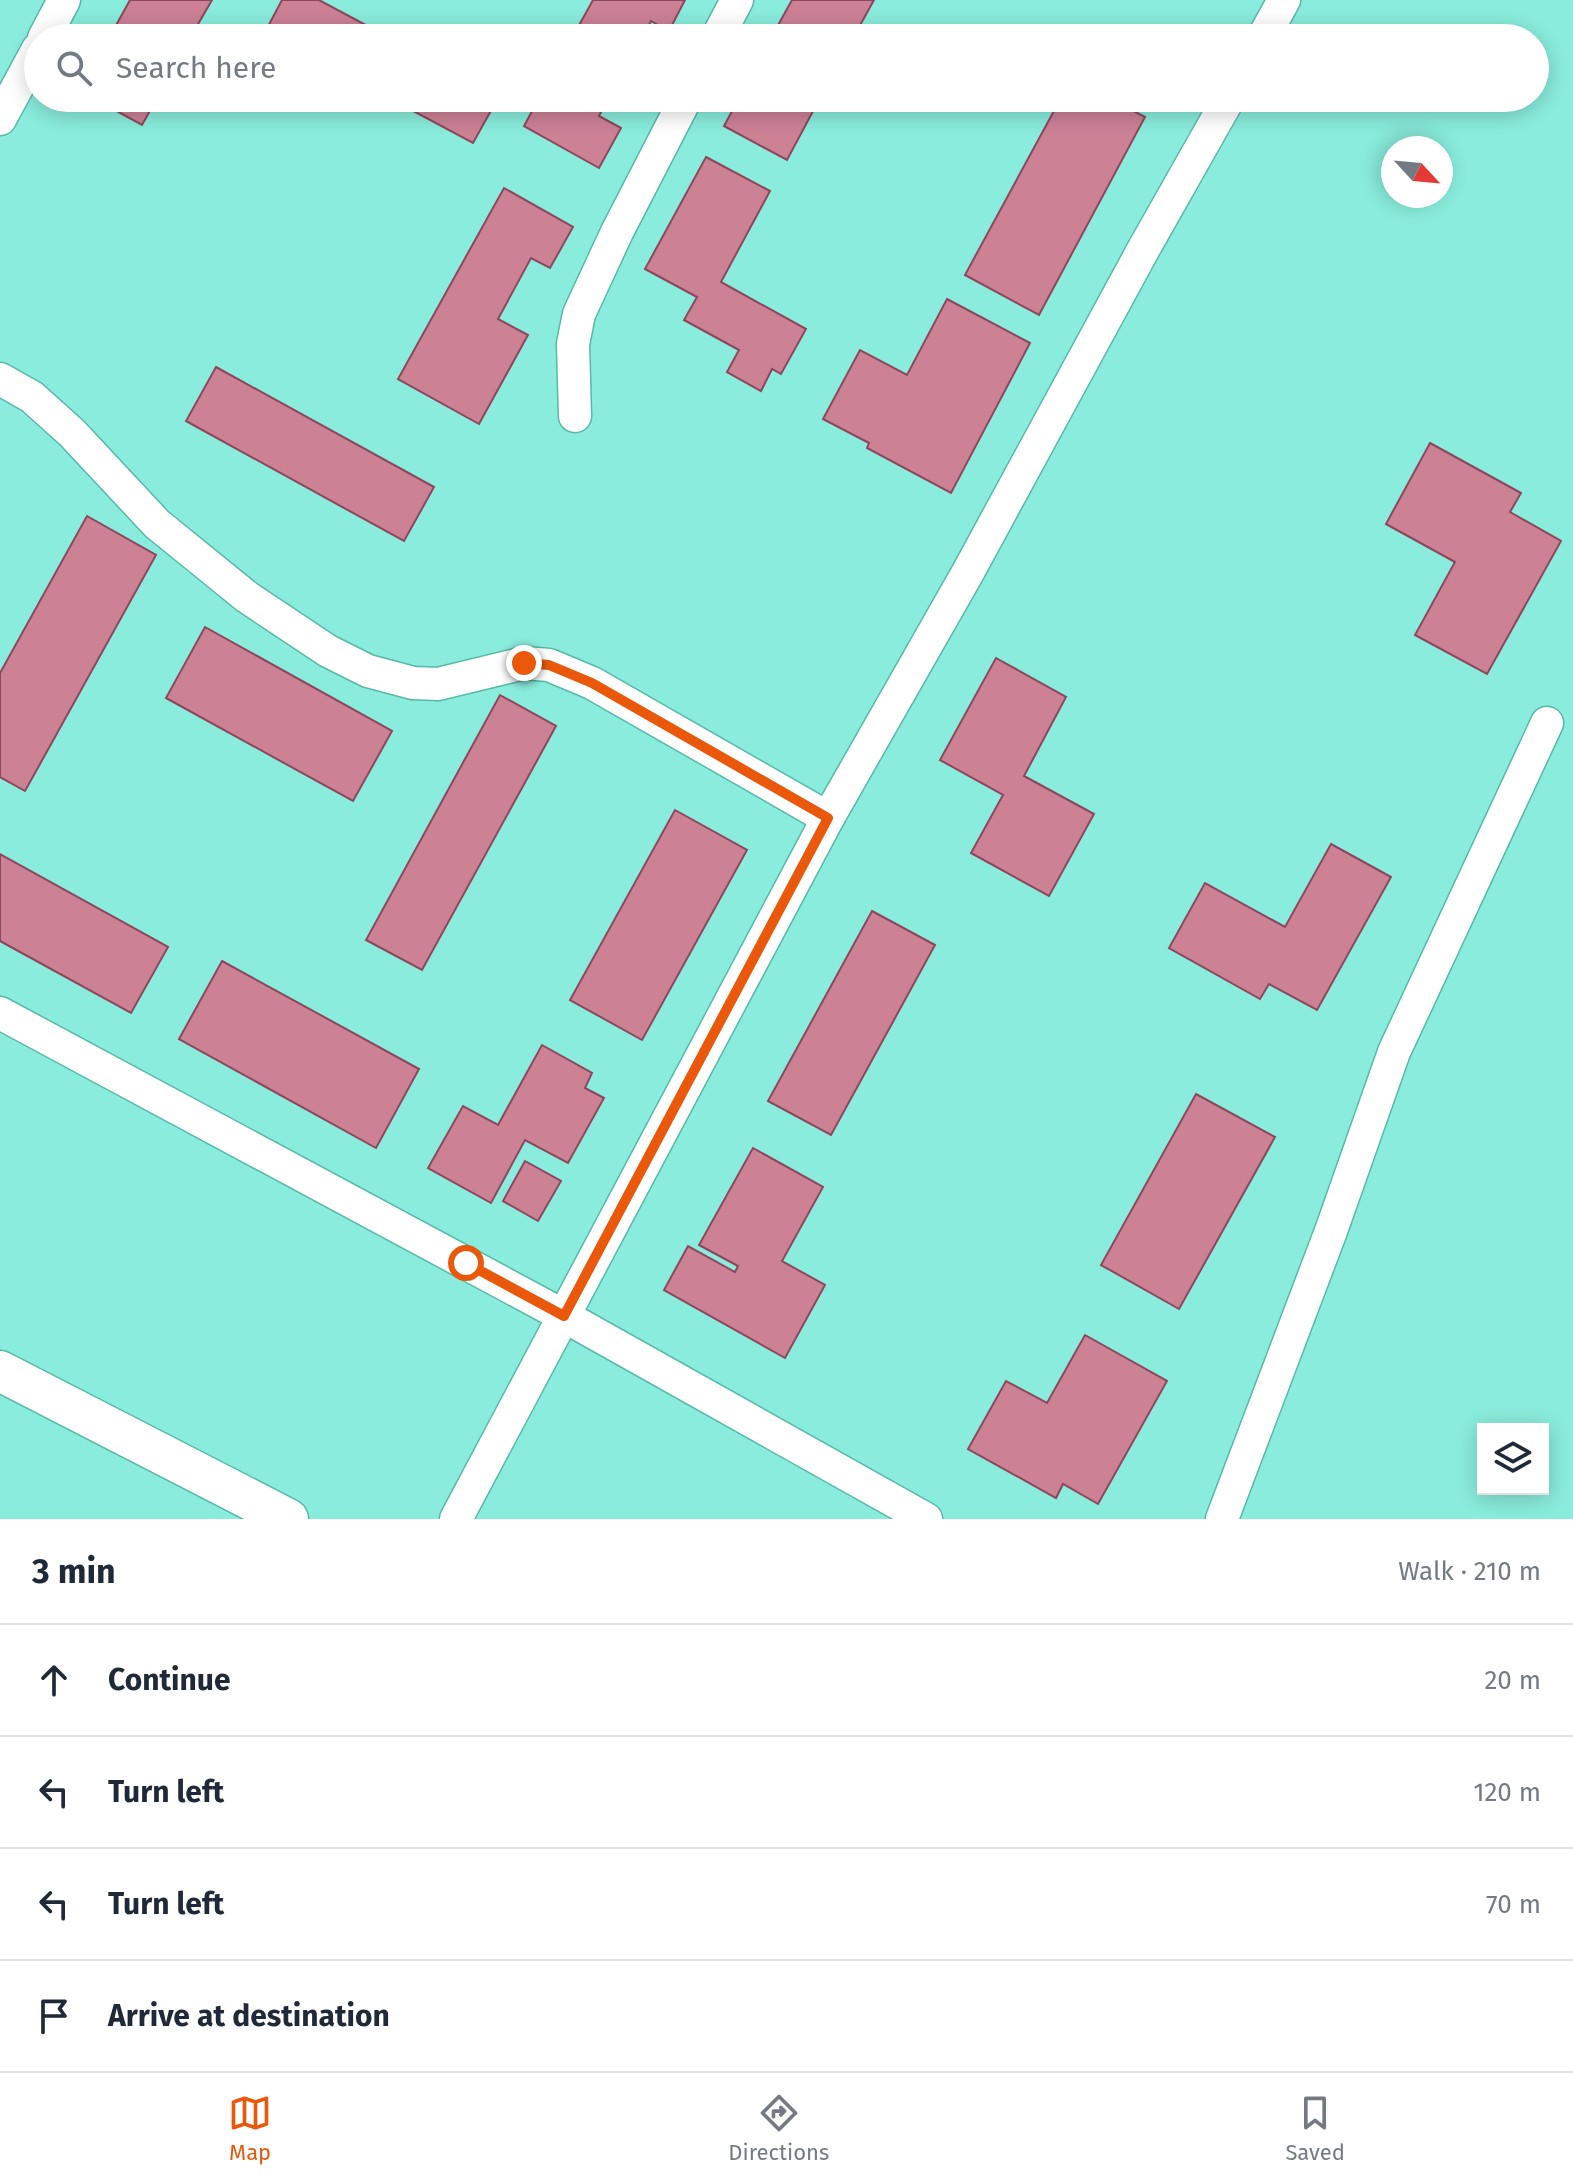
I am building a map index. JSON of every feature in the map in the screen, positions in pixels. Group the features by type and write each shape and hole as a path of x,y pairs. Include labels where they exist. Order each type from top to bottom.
{"main road":[{"path":"0,1371 288,1519"}],"street":[{"path":"51,24 64,0"},
{"path":"724,24 737,0"},
{"path":"1271,24 1284,0"},
{"path":"0,119 24,75"},
{"path":"575,416 573,344 579,314 679,112"},
{"path":"456,1519 828,818 967,574 1221,112"},
{"path":"0,379 32,397 72,433 157,524 247,597 328,651 368,671 413,683 438,684 524,663 549,665 592,683 828,818"},
{"path":"1222,1519 1331,1231 1394,1052 1547,723"},
{"path":"0,1013 564,1316 926,1519"}],"building":[{"path":"130,0 212,0 198,24 117,24"},
{"path":"282,0 319,0 364,24 269,24"},
{"path":"593,0 685,0 673,24 651,21 649,24 580,24"},
{"path":"792,0 874,0 861,24 779,24"},
{"path":"118,112 149,112 142,125"},
{"path":"415,112 490,112 473,143"},
{"path":"532,112 601,112 599,116 621,128 599,168 524,126"},
{"path":"732,112 813,112 787,160 724,126"},
{"path":"1053,112 1136,112 1145,117 1039,315 965,275"},
{"path":"706,157 770,191 721,282 806,329 781,374 772,369 761,391 727,372 739,350 684,320 697,297 645,269"},
{"path":"504,188 573,227 550,268 531,258 498,319 528,335 479,424 398,379"},
{"path":"947,299 1030,343 951,493 867,448 869,443 823,419 860,350 907,375"},
{"path":"216,367 434,487 404,541 186,421"},
{"path":"1430,443 1521,493 1510,512 1561,541 1487,674 1415,635 1455,562 1386,524"},
{"path":"87,516 156,555 25,791 0,777 0,673"},
{"path":"205,627 392,731 353,801 166,698"},
{"path":"996,658 1066,697 1024,776 1094,814 1049,896 971,853 1003,795 940,760"},
{"path":"500,695 556,726 422,970 366,940"},
{"path":"675,810 747,850 642,1040 570,1000"},
{"path":"1331,844 1391,877 1317,1010 1269,984 1260,999 1169,948 1205,883 1285,927"},
{"path":"0,854 168,947 131,1013 0,941"},
{"path":"872,911 935,945 831,1135 768,1101"},
{"path":"222,961 419,1069 376,1148 179,1039"},
{"path":"542,1045 592,1073 585,1088 604,1098 568,1163 525,1140 491,1203 428,1168 463,1106 498,1125"},
{"path":"1196,1094 1275,1137 1179,1309 1101,1265"},
{"path":"753,1148 823,1187 782,1261 825,1285 785,1358 664,1290 688,1246 735,1272 738,1266 699,1245"},
{"path":"525,1161 561,1181 538,1221 503,1201"},
{"path":"1085,1335 1167,1381 1098,1504 1063,1484 1056,1498 968,1449 1006,1381 1047,1403"}],"route":[{"path":"466,1263 564,1316 828,818 592,683 549,665 524,663"}]}
